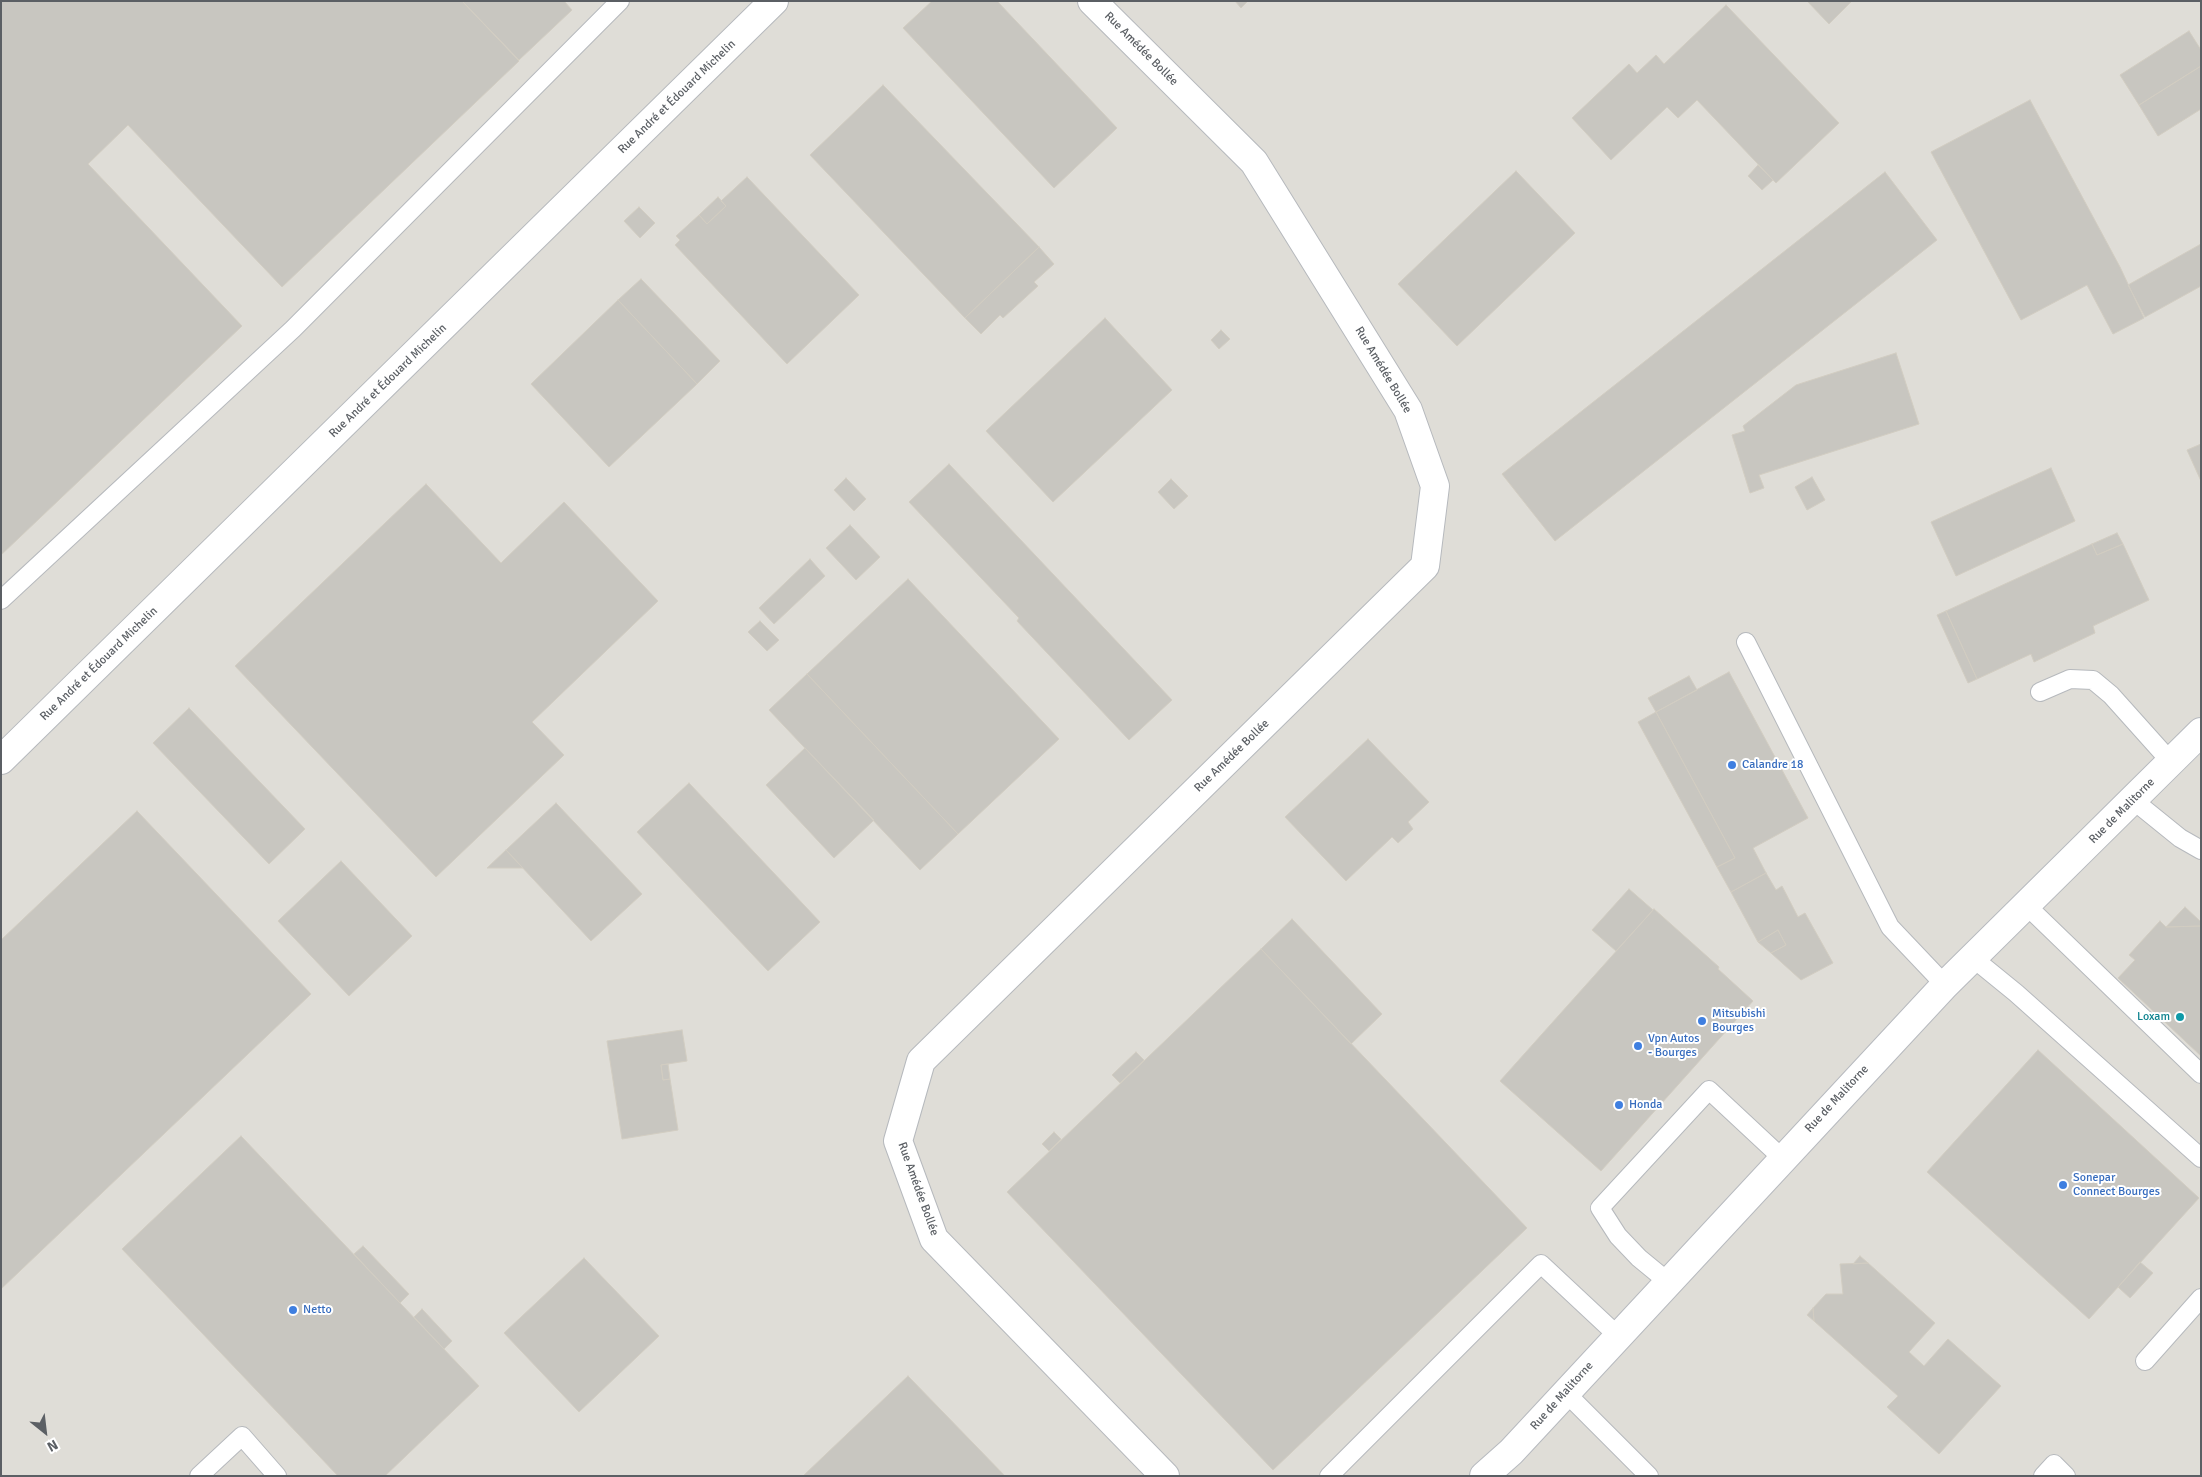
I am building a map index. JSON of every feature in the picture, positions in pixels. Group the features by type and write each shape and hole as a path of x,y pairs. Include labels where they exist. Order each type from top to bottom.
{"street":[{"name":"Rue André et Édouard Michelin","path":"1,760 774,1"},
{"name":"Rue Amédée Bollée","path":"1092,1 1254,162 1408,410 1435,486 1425,566 921,1061 898,1141 934,1238 1165,1476"},
{"name":"Rue de Malitorne","path":"1484,1476 1511,1452 1782,1158 1945,985 2201,732"}],"lane":[{"path":"1,600 292,329 620,1"},
{"path":"1746,642 1890,927 1945,985"},
{"path":"2040,692 2070,679 2093,680 2111,695 2171,762"},
{"path":"2133,800 2180,838 2201,850"},
{"path":"2026,905 2201,1074"},
{"path":"1973,958 2016,993 2201,1158"},
{"path":"1667,1282 1639,1258 1618,1236 1600,1208 1709,1090 1782,1158"},
{"path":"1328,1476 1541,1264 1617,1336"},
{"path":"2145,1362 2201,1298"},
{"path":"1565,1392 1648,1476"},
{"path":"199,1476 242,1436 277,1476"},
{"path":"2043,1476 2054,1464 2066,1476"}],"shaded area":[{"path":"1,1 2201,1 2201,1476 1,1476"}],"building":[{"path":"1,1 462,1 519,61 282,287 128,125 88,164 242,326 1,555"},
{"path":"462,1 564,1 572,10 519,60"},
{"path":"932,1 997,1 1117,128 1054,188 903,28"},
{"path":"1235,1 1248,1 1241,8"},
{"path":"1807,1 1852,1 1829,24"},
{"path":"1726,5 1839,123 1776,183 1697,100 1678,118 1667,107 1611,160 1572,118 1629,64 1637,73 1656,55 1664,64"},
{"path":"2189,31 2201,50 2201,66 2139,105 2120,75"},
{"path":"2201,66 2201,109 2158,136 2139,105"},
{"path":"883,85 1039,247 965,318 810,155"},
{"path":"2030,100 2120,267 2144,318 2113,334 2087,285 2021,320 1931,152"},
{"path":"1758,165 1773,180 1762,190 1748,176"},
{"path":"1516,171 1575,233 1457,346 1398,284"},
{"path":"1885,172 1937,240 1555,541 1502,474"},
{"path":"747,177 859,295 787,364 675,245 680,240 676,236 699,215 707,224 726,206 721,201"},
{"path":"718,197 726,206 707,224 699,215"},
{"path":"639,207 655,223 640,238 624,221"},
{"path":"2201,244 2201,286 2145,317 2128,285"},
{"path":"1039,247 1054,264 1034,282 1038,286 1003,318 1000,315 981,334 965,318"},
{"path":"641,279 720,361 697,384 618,300"},
{"path":"618,300 697,384 609,467 531,384"},
{"path":"1105,318 1172,390 1053,502 986,431"},
{"path":"1221,330 1230,339 1219,349 1211,340"},
{"path":"1896,353 1919,424 1759,475 1764,488 1750,493 1732,435 1745,431 1743,426 1796,385"},
{"path":"2201,444 2201,481 2187,450"},
{"path":"949,464 1172,700 1129,740 1017,621 1019,618 909,502"},
{"path":"2051,468 2075,521 1956,576 1931,522"},
{"path":"1812,477 1825,500 1807,510 1795,487"},
{"path":"846,478 866,499 854,511 834,490"},
{"path":"1171,479 1188,496 1174,509 1158,492"},
{"path":"426,484 501,563 564,502 658,601 532,722 564,755 436,877 235,666"},
{"path":"850,525 880,557 856,580 826,548"},
{"path":"2117,533 2123,544 2097,555 2092,544"},
{"path":"2092,544 2097,555 2123,544 2149,600 2093,626 2095,633 2034,662 2031,654 1977,679 1946,611"},
{"path":"810,559 825,576 774,624 759,608"},
{"path":"908,579 1059,739 958,834 807,674"},
{"path":"1946,611 1977,679 1968,683 1937,615"},
{"path":"760,621 779,640 767,651 748,632"},
{"name":"Calandre 18","path":"1729,672 1808,818 1753,848 1766,873 1731,892 1717,867 1735,858 1656,712"},
{"path":"807,674 958,834 920,870 769,710"},
{"path":"1689,676 1697,690 1656,712 1648,698"},
{"path":"189,708 305,829 269,864 153,743"},
{"path":"1656,712 1735,858 1717,867 1638,722"},
{"path":"1368,739 1429,802 1408,822 1413,829 1398,843 1392,837 1346,881 1285,817"},
{"path":"805,748 874,820 834,858 766,785"},
{"path":"689,783 820,922 768,971 637,832"},
{"path":"556,803 642,894 591,941 506,850"},
{"path":"137,811 311,994 1,1289 1,940"},
{"path":"506,850 523,868 487,868"},
{"path":"341,861 412,936 349,996 278,921"},
{"path":"1766,873 1776,890 1782,886 1798,917 1805,913 1833,963 1801,980 1771,953 1786,945 1778,930 1758,942 1731,892"},
{"path":"1629,889 1653,910 1616,951 1592,930"},
{"path":"2185,907 2201,922 2201,926 2166,927"},
{"path":"1654,909 1719,967 1718,969 1753,1001 1601,1171 1500,1081"},
{"path":"1292,919 1382,1014 1351,1044 1261,949"},
{"name":"Loxam","path":"2160,921 2166,927 2201,926 2201,1056 2118,978 2135,960 2129,955"},
{"path":"1778,930 1786,945 1771,953 1758,942"},
{"path":"1261,949 1527,1228 1273,1470 1007,1192"},
{"path":"682,1030 687,1061 661,1065 663,1080 670,1079 678,1130 622,1139 607,1041"},
{"name":"Sonepar Connect Bourges","path":"2038,1050 2199,1198 2089,1319 1927,1172"},
{"path":"1136,1052 1144,1060 1120,1083 1112,1075"},
{"path":"668,1064 670,1079 663,1080 661,1065"},
{"path":"1054,1132 1061,1139 1049,1151 1042,1144"},
{"name":"Netto","path":"241,1136 479,1386 385,1476 338,1476 122,1249"},
{"path":"363,1246 409,1294 400,1303 354,1254"},
{"path":"1860,1256 1868,1263 1853,1264"},
{"path":"584,1258 659,1336 579,1412 504,1333"},
{"path":"2140,1262 2153,1273 2130,1298 2118,1287"},
{"path":"1868,1263 1935,1323 1909,1352 1924,1366 1948,1339 2001,1386 1939,1454 1887,1407 1898,1396 1814,1321 1813,1308 1826,1294 1843,1294 1840,1264"},
{"path":"1813,1308 1814,1321 1807,1315"},
{"path":"422,1309 452,1341 444,1349 414,1317"},
{"path":"908,1376 1005,1476 803,1476"}],"place":[{"name":"Calandre 18","path":"1732,765"},
{"name":"Loxam","path":"2180,1017"},
{"name":"Mitsubishi Bourges","path":"1702,1021"},
{"name":"Vpn Autos - Bourges","path":"1638,1046"},
{"name":"Honda","path":"1619,1105"},
{"name":"Sonepar Connect Bourges","path":"2063,1185"},
{"name":"Netto","path":"293,1310"}]}
